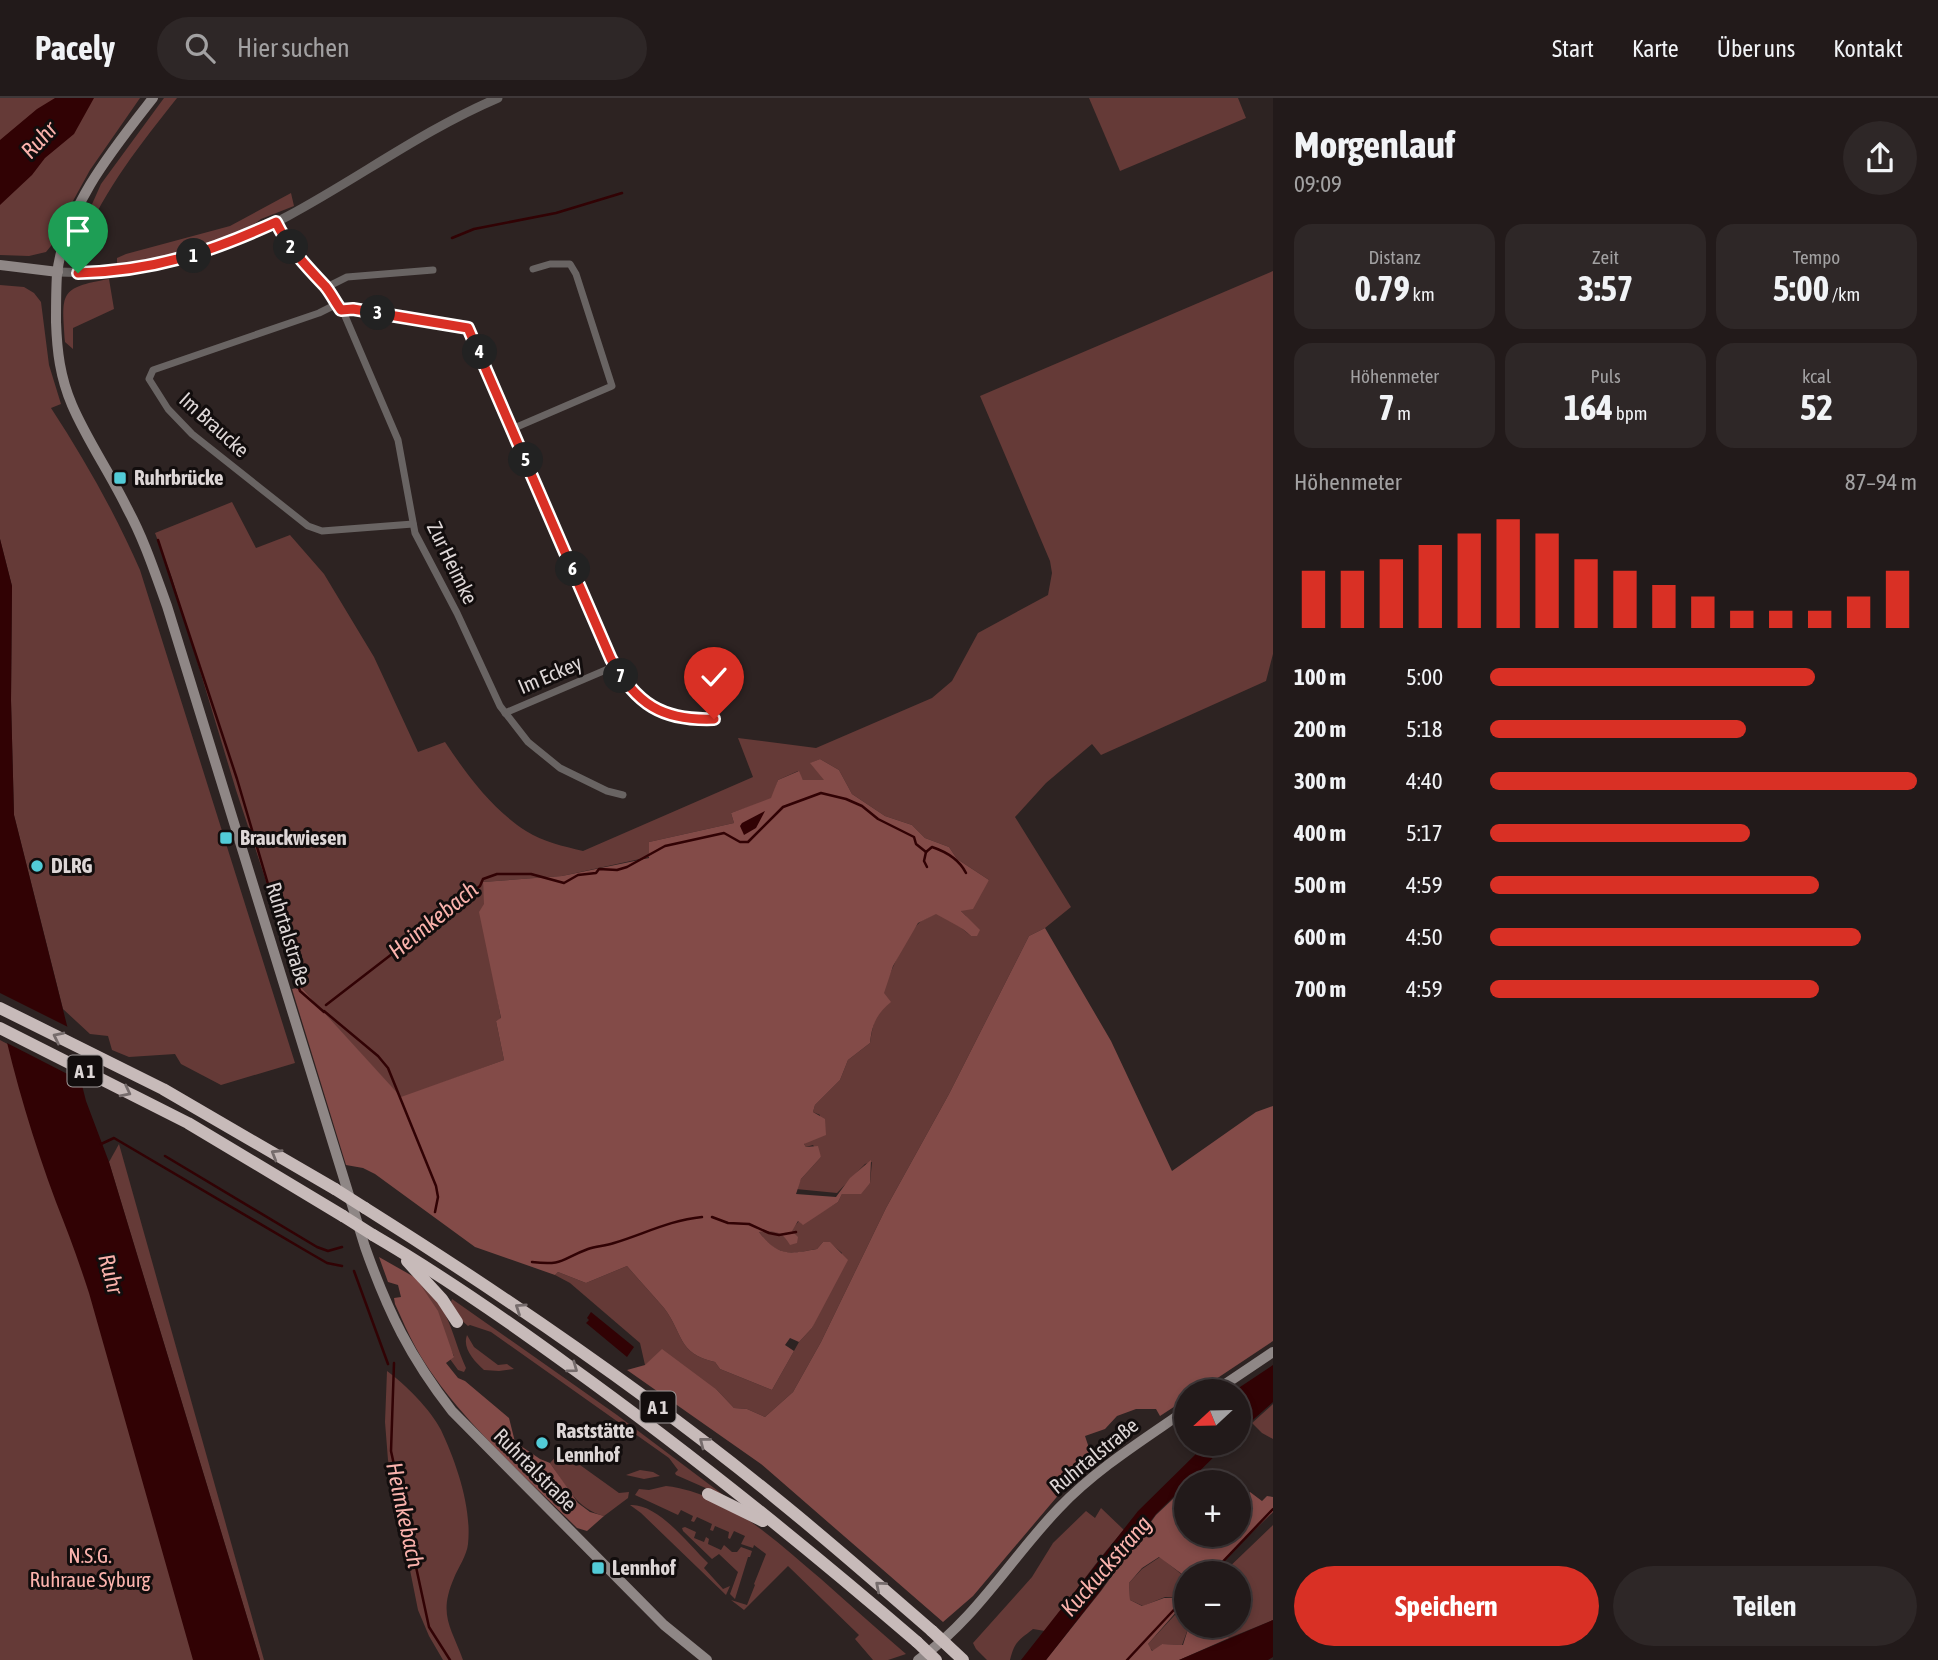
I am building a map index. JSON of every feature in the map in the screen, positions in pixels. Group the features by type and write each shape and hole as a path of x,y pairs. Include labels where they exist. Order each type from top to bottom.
{"highway":[{"name":"A 1","path":"0,1008 163,1089 335,1189 522,1309 679,1423 787,1507 963,1660"},
{"name":"A 1","path":"0,1028 170,1114 395,1247 526,1334 674,1441 816,1555 936,1660"},
{"path":"395,1247 442,1299 457,1322"},
{"path":"708,1494 755,1516 816,1555"}],"main road":[{"name":"Ruhrtalstraße","path":"153,98 113,149 90,187 77,211 64,246 58,272 57,343 62,379 77,415 137,528 167,606 365,1247 390,1313 426,1377 467,1427 664,1625 707,1660"},
{"path":"0,265 58,272"},
{"path":"1233,1379 1273,1352"},
{"name":"Ruhrtalstraße","path":"918,1660 945,1639 986,1598 1032,1539 1077,1490 1174,1418"}],"street":[{"path":"58,272 150,267 188,258 232,242 276,222 440,125 498,98"},
{"name":"Zur Heimke","path":"276,222 288,243 314,276 327,287 339,307 398,440 419,543 457,613 505,713 528,742 560,768 607,791 623,794"},
{"path":"512,429 612,386 576,274 570,264 550,264 533,269"},
{"path":"327,287 347,277 433,270"},
{"path":"339,307 468,328 615,666"},
{"name":"Im Braucke","path":"339,307 153,370 149,379 168,409 192,434 315,530 413,524"},
{"name":"Im Eckey","path":"505,713 615,666 639,698 662,712 678,718 714,719"}],"green space":[{"path":"0,98 140,98 90,170 55,241 46,252 29,256 0,255"},
{"path":"164,98 177,98 113,185 83,242 77,238 101,184"},
{"path":"1089,98 1238,98 1246,118 1120,171"},
{"path":"291,193 294,206 261,219 246,230 199,248 160,258 117,263 117,258 126,254 230,226"},
{"path":"1273,271 1273,654 1266,681 1101,755 1092,744 1046,783 1015,817 1071,907 1045,928 1029,936 793,1392 765,1417 747,1409 734,1408 717,1390 645,1365 640,1343 570,1283 555,1275 558,1272 586,1283 627,1266 664,1308 682,1341 694,1354 715,1362 720,1369 772,1390 799,1342 812,1328 842,1253 829,1242 823,1242 817,1249 785,1252 772,1246 759,1232 777,1231 785,1237 799,1221 802,1224 838,1202 842,1194 870,1183 872,1162 865,1164 837,1193 796,1189 801,1179 821,1157 813,1145 806,1147 804,1144 809,1140 820,1115 813,1112 815,1105 840,1080 848,1060 870,1043 887,981 901,949 917,925 936,913 971,936 966,916 961,911 989,880 957,859 949,847 925,838 912,825 885,816 852,794 839,770 820,759 811,763 825,780 803,780 798,771 778,780 772,799 731,813 734,823 649,842 649,857 562,876 483,882 491,963 501,1019 496,1021 504,1060 401,1098 301,987 236,790 172,578 155,533 232,502 256,548 290,535 324,574 374,657 418,752 445,742 481,791 514,822 539,838 583,851 753,777 738,738 816,748 932,698 952,681 978,633 1048,595 1052,573 1050,561 980,396"},
{"path":"109,279 114,309 73,328 73,349 65,342 63,313 67,295 80,286"},
{"path":"0,285 24,287 34,293 41,302 49,365 61,404 51,408 99,487 140,570 295,1063 221,1085 181,1064 175,1054 129,1057 112,1050 108,1036 90,1034 63,1009 14,815 12,586 0,539"},
{"name":"N.S.G. Ruhraue Syburg","path":"0,1040 32,1057 209,1660 0,1660"},
{"path":"119,1144 264,1660 260,1660 109,1162"},
{"path":"416,1278 443,1309 466,1368 464,1372 458,1370 450,1359 454,1356"},
{"path":"452,1299 617,1415 726,1497 676,1475 678,1470 669,1458 491,1332 468,1326 460,1319"},
{"path":"467,1335 474,1347 498,1365 507,1364 514,1369 484,1370 466,1345"},
{"path":"387,1371 417,1398 437,1422 462,1485 468,1515 468,1544 449,1591 447,1612 463,1660 443,1660 418,1610 388,1460 385,1422"},
{"path":"1273,1404 1273,1439 1252,1423"},
{"path":"562,1450 565,1460 576,1466 580,1465 619,1493 629,1492 628,1498 604,1516 586,1508 573,1496 550,1463"},
{"path":"640,1470 660,1476 644,1479 626,1475"},
{"path":"666,1486 710,1498 750,1521 906,1654 888,1660 873,1660 855,1639 859,1635 788,1566 744,1610 731,1600 747,1605 766,1554 754,1545 753,1548 741,1544 745,1536 734,1531 730,1539 729,1532 715,1526 713,1531 710,1530 712,1524 697,1517 694,1522 691,1521 693,1516 681,1510 678,1515 635,1495 639,1489"},
{"path":"630,1505 651,1511 672,1526 708,1563 704,1568 723,1589 730,1586 726,1595 641,1513"},
{"path":"1101,1508 1124,1530 1045,1631 1033,1629 1024,1636 1016,1645 1010,1660 987,1660 973,1643 1032,1577 1053,1543 1086,1511 1095,1518"},
{"path":"1273,1525 1273,1620 1251,1629 1251,1561 1236,1561"},
{"path":"682,1528 696,1532 694,1538 704,1542 706,1537 709,1539 708,1544 721,1550 724,1545 732,1552 737,1552 741,1547 752,1551 735,1599 730,1594 738,1572 719,1554 712,1559 683,1531"},
{"path":"1160,1557 1174,1568 1174,1597 1165,1597 1143,1606 1130,1600 1129,1583 1142,1569"},
{"path":"1174,1616 1174,1638 1185,1638 1182,1645 1162,1644 1153,1651 1147,1645"}],"shaded area":[{"path":"820,759 839,770 852,794 885,816 912,825 925,838 949,847 957,859 989,880 973,909 961,911 980,930 977,936 971,936 936,914 918,923 893,966 884,993 891,1002 876,1020 870,1043 848,1060 840,1080 815,1105 813,1112 825,1119 826,1135 804,1144 806,1147 818,1146 821,1157 801,1179 796,1194 836,1197 850,1178 871,1160 870,1183 861,1194 842,1194 838,1202 803,1225 798,1221 792,1231 798,1237 797,1243 790,1245 778,1233 759,1232 772,1246 785,1252 817,1249 823,1242 830,1242 848,1260 812,1328 799,1342 790,1338 785,1345 794,1351 772,1390 720,1369 715,1362 694,1354 682,1341 664,1308 627,1266 586,1283 475,1247 375,1174 363,1168 346,1165 292,989 301,987 401,1097 504,1060 496,1021 501,1018 479,912 484,904 483,882 562,876 649,858 649,842 734,823 731,813 771,798 778,780 799,771 803,780 824,780 810,763"},
{"path":"1045,928 1111,1041 1172,1171 1256,1112 1273,1106 1273,1341 1216,1379 1174,1379 1174,1407 1160,1416 1156,1409 1136,1409 1117,1416 1105,1429 1085,1436 1090,1451 1103,1452 1093,1468 1061,1492 973,1596 943,1622 761,1464 627,1370 645,1365 662,1349 717,1390 734,1408 747,1409 765,1417 793,1392 1029,936"},
{"path":"379,1257 416,1278 438,1311 454,1357 446,1363 458,1378 509,1418 515,1442 550,1463 578,1503 590,1512 604,1516 587,1531 577,1528 512,1465 449,1396 410,1337 395,1304 394,1298 401,1297 398,1285 388,1282"},
{"path":"1251,1493 1262,1501 1267,1496 1273,1497 1273,1512 1251,1533"},
{"path":"1174,1498 1174,1547 1237,1547 1222,1561 1174,1561 1174,1568 1159,1557 1142,1568 1129,1583 1130,1600 1142,1606 1164,1598 1174,1598 1174,1614 1148,1644 1152,1651 1162,1644 1183,1645 1185,1638 1229,1638 1179,1660 1046,1660 1101,1591 1156,1515"}],"water":[{"name":"Ruhr","path":"55,98 94,98 74,134 45,158 32,175 0,205 0,140 37,109"},
{"name":"Ruhr","path":"0,539 12,586 14,815 86,1101 109,1162 260,1660 193,1660 89,1293 40,1155 5,1036 0,1012"},
{"path":"765,811 756,828 744,835 740,826 742,823"},
{"path":"591,1312 634,1347 627,1357 586,1323"},
{"path":"1273,1365 1273,1402 1251,1422 1251,1380"},
{"path":"1194,1456 1215,1456 1201,1470 1180,1470"},
{"name":"Kuckuckstrang","path":"1174,1476 1174,1496 1156,1514 1046,1660 1021,1660 1138,1511"},
{"path":"1273,1620 1273,1657 1268,1660 1179,1660 1231,1638 1251,1638 1251,1629"}],"pier":[{"path":"0,993 72,1029 85,1083 3,1041 0,1029"}],"waterway":[{"path":"452,238 474,229 556,213 622,193"},
{"path":"158,540 237,779 300,991 324,1012"},
{"name":"Heimkebach","path":"326,1005 480,886 483,879 497,874 531,874 564,883 578,875 596,873 599,869 617,870 627,867 665,846 724,833 740,842 748,842 783,807 821,793 862,806 878,819 914,837 916,844 926,852"},
{"path":"926,852 932,847 948,854 966,873"},
{"path":"926,852 924,861 927,867"},
{"name":"Heimkebach","path":"324,1011 378,1056 388,1068 436,1186 438,1197 435,1212"},
{"path":"101,1144 114,1138 327,1263 342,1266"},
{"path":"165,1156 317,1247 328,1251 342,1247"},
{"path":"532,1262 562,1261 591,1248 679,1221 702,1217"},
{"path":"712,1217 728,1223 749,1224 779,1235 796,1232"},
{"path":"354,1271 388,1364"},
{"name":"Heimkebach","path":"394,1363 391,1451 429,1627 450,1660"},
{"path":"1223,1561 1273,1509"},
{"path":"1127,1660 1174,1610"}],"place":[{"name":"Ruhrbrücke","path":"120,478"},
{"name":"Brauckwiesen","path":"226,838"},
{"name":"DLRG","path":"37,866"},
{"name":"Raststätte Lennhof","path":"542,1443"},
{"name":"Lennhof","path":"598,1568"}],"route":[{"path":"78,273 150,267 188,258 276,222 288,243 314,276 327,287 341,310 347,308 468,328 621,677 639,698 662,712 678,718 714,719"}]}
